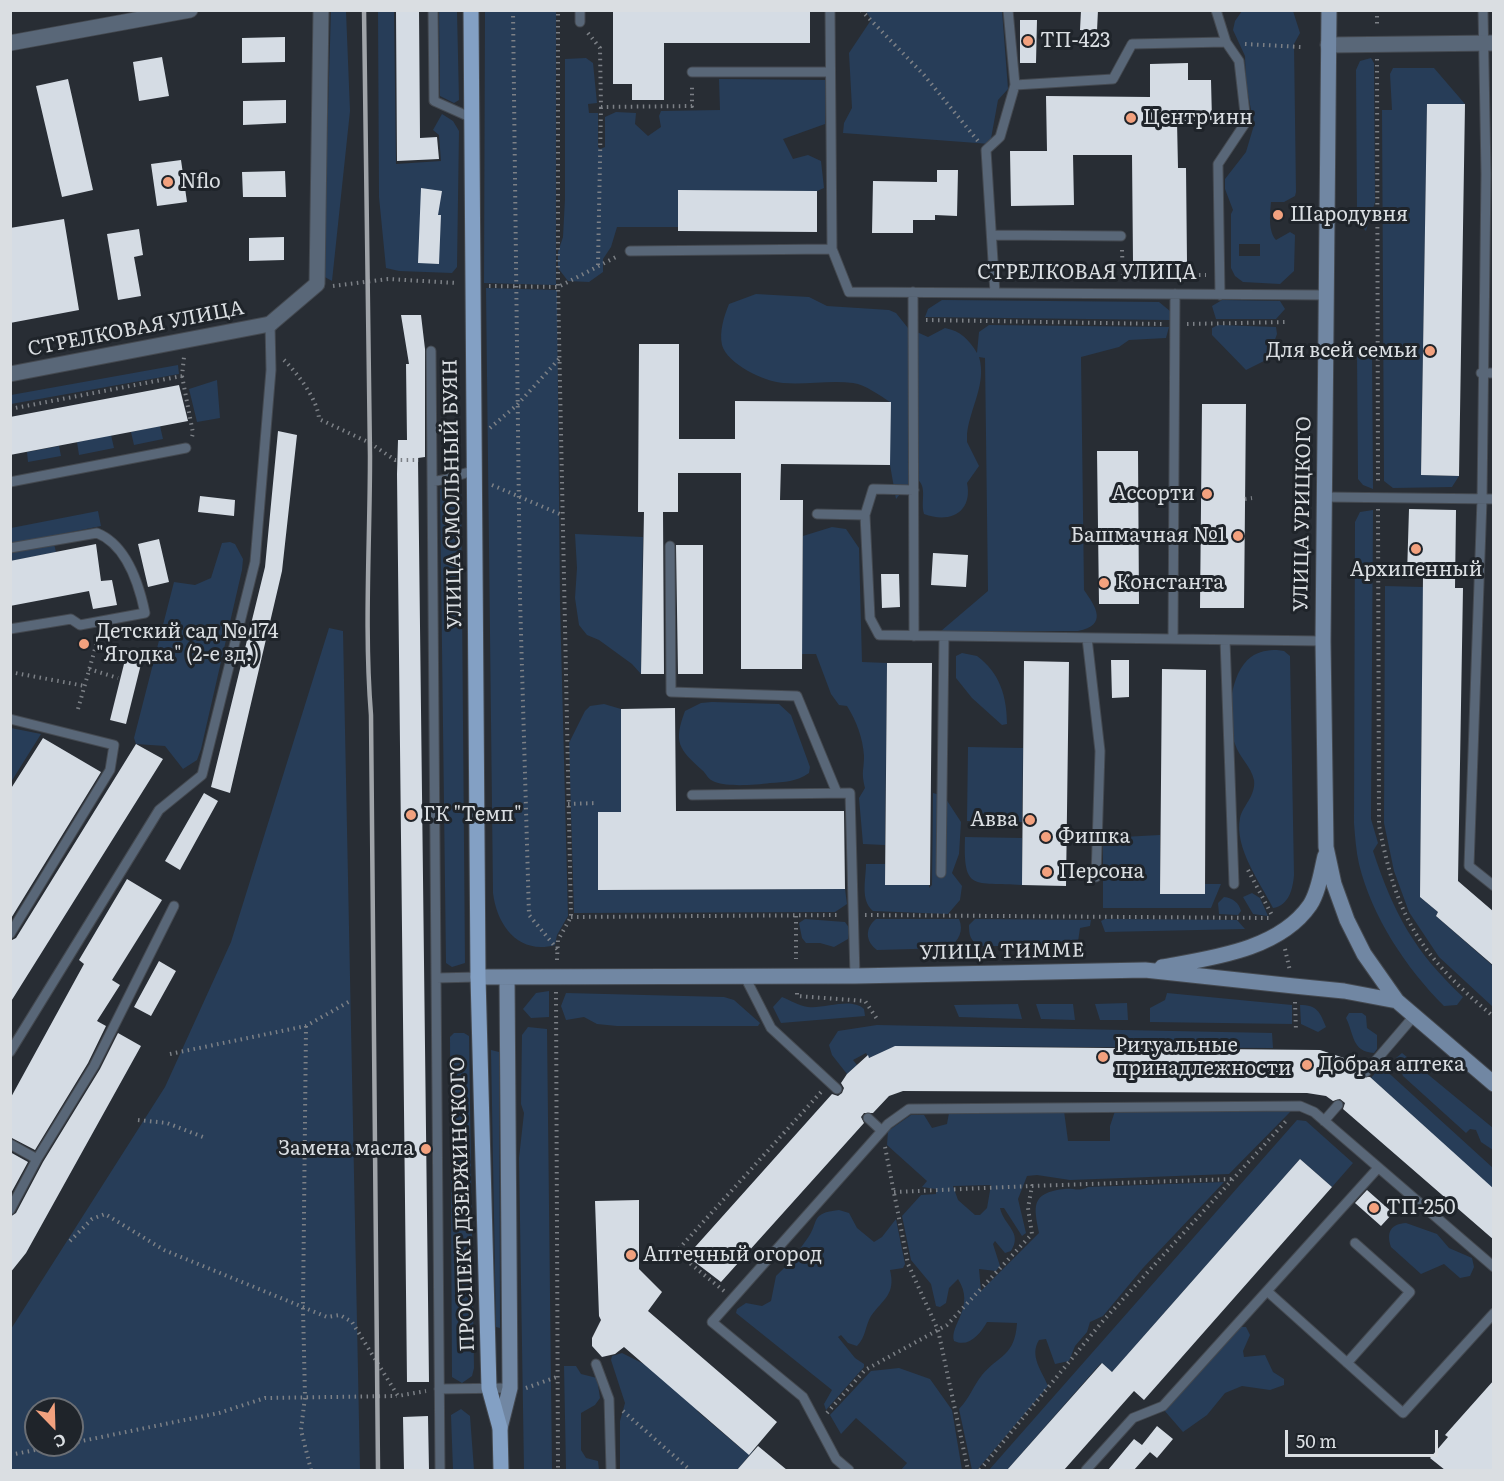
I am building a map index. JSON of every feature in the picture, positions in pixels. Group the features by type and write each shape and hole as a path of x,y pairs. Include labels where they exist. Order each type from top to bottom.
{"main road":[{"name":"УЛИЦА СМОЛЬНЫЙ БУЯН","path":"471,10 478,977"},
{"name":"УЛИЦА УРИЦКОГО","path":"1329,10 1323,641 1326,847 1334,884 1347,920 1364,954 1397,1001"},
{"path":"1145,970 1233,952 1279,933 1298,918 1311,903 1319,884 1326,847"},
{"name":"УЛИЦА ТИММЕ","path":"478,977 855,976 1145,970 1344,991 1397,1001"},
{"name":"ПРОСПЕКТ ДЗЕРЖИНСКОГО","path":"478,977 489,1388 500,1428 501,1470"},
{"name":"ПРОСПЕКТ ДЗЕРЖИНСКОГО","path":"500,1428 517,1388 507,977"},
{"path":"1397,1001 1492,1081"}],"street":[{"path":"10,43 190,10"},
{"path":"270,324 317,284 321,10"},
{"path":"1328,45 1488,43"},
{"name":"СТРЕЛКОВАЯ УЛИЦА","path":"10,374 186,342 270,324"}],"lane":[{"path":"433,10 435,101 472,118"},
{"path":"579,10 580,22"},
{"path":"630,250 832,249 830,10"},
{"path":"995,293 986,150 1000,137 1016,85 1008,10"},
{"path":"1216,10 1226,42 1239,61 1246,122 1218,164 1220,295"},
{"path":"1483,10 1488,43 1490,174 1481,373 1482,499 1469,866 1494,886"},
{"path":"1016,85 1113,79 1132,44 1226,42"},
{"path":"692,72 830,72"},
{"path":"992,235 1121,236"},
{"name":"СТРЕЛКОВАЯ УЛИЦА","path":"832,249 849,292 1326,296"},
{"path":"913,292 915,636"},
{"path":"1173,639 1175,294"},
{"path":"10,1052 159,810 202,775 255,562 271,370 270,324"},
{"path":"431,351 440,1470"},
{"path":"1481,373 1494,373"},
{"path":"10,482 186,448"},
{"path":"433,480 443,481 459,473 475,471"},
{"path":"914,490 873,489 865,515 870,618 879,636 1323,641"},
{"path":"1324,496 1494,500"},
{"path":"817,514 865,515"},
{"path":"10,548 97,533 110,538 126,559 140,589 145,613 80,626 70,619 10,629"},
{"path":"670,546 671,692 797,696 837,793"},
{"path":"941,873 944,636"},
{"path":"1087,638 1100,751 1096,877"},
{"path":"1225,640 1234,884"},
{"path":"10,719 114,745 110,770 10,934"},
{"path":"692,795 850,793 855,976"},
{"path":"10,1210 37,1159 94,1066 174,906"},
{"path":"436,978 478,977"},
{"path":"745,977 771,1028 833,1086"},
{"path":"1366,1072 1414,1016"},
{"path":"1324,1121 1338,1105"},
{"path":"849,1470 837,1459 803,1397 712,1322 882,1131 897,1116 909,1110 1300,1106 1314,1112 1494,1267"},
{"path":"868,1118 882,1131"},
{"path":"10,1144 37,1159"},
{"path":"1086,1470 1133,1418 1163,1406 1378,1168"},
{"path":"1347,1363 1410,1292 1356,1243"},
{"path":"1267,1292 1403,1413 1494,1314"},
{"path":"596,1364 609,1399 611,1470"},
{"path":"439,1389 517,1388"}],"path":[{"path":"513,10 517,286 516,405 529,915 558,950"},
{"path":"558,10 559,359 571,917 558,940"},
{"path":"861,10 924,75 986,150"},
{"path":"1377,10 1379,825 1388,872 1397,900 1425,949 1465,993 1494,1017"},
{"path":"580,22 600,48 598,265"},
{"path":"1226,42 1301,47"},
{"path":"601,107 692,106 692,72"},
{"path":"1121,236 1123,276 1218,275"},
{"path":"482,286 558,287 630,250"},
{"path":"335,286 388,279 458,283"},
{"path":"913,320 1175,324 1289,322"},
{"path":"186,342 182,376 193,433 186,448"},
{"path":"270,347 293,369 319,411 319,419 370,443 395,460 422,460 433,480"},
{"path":"488,430 516,405 559,359"},
{"path":"10,409 182,376"},
{"path":"488,484 562,514"},
{"path":"1245,499 1252,498"},
{"path":"78,709 102,623"},
{"path":"89,669 118,678"},
{"path":"10,672 85,686"},
{"path":"568,804 597,803"},
{"path":"571,917 853,915 1273,918"},
{"path":"170,1054 306,1026 352,1000"},
{"path":"306,1026 303,1308 305,1397 301,1430 311,1470"},
{"path":"555,1027 558,1470"},
{"path":"733,1299 676,1252 833,1086"},
{"path":"980,1470 1102,1322 1300,1106"},
{"path":"138,1120 167,1123 203,1137"},
{"path":"882,1131 908,1264 938,1330 968,1470"},
{"path":"894,1192 1232,1179"},
{"path":"817,1423 866,1370 947,1325 1032,1234 1028,1208 1032,1186"},
{"path":"70,1241 92,1219 105,1214 164,1250 327,1317 340,1315 352,1322 398,1396"},
{"path":"517,1388 556,1377"},
{"path":"84,1441 219,1413 265,1398 398,1396 439,1389"},
{"path":"609,1399 690,1470"}],"shaded area":[{"path":"331,11 346,11 350,111 332,281 323,276"},
{"path":"378,11 394,11 396,164 441,161 439,135 433,130 442,114 453,121 459,131 457,267 452,273 399,271 386,268 379,197"},
{"path":"439,11 457,11 459,100 454,103 440,96"},
{"path":"485,11 556,11 556,285 484,283"},
{"path":"866,11 1002,11 1008,89 998,100 990,144 843,133 844,123 852,108 849,53 871,20"},
{"path":"1242,11 1293,11 1300,33 1294,44 1296,192 1295,196 1284,202 1271,202 1270,217 1273,236 1276,240 1290,232 1295,235 1294,271 1280,284 1243,282 1235,276 1231,268 1231,214 1233,210 1225,189 1225,179 1246,152 1254,125 1246,84 1245,56 1233,30 1235,21","holes":["1239,244 1260,244 1260,256 1239,256"]},
{"path":"586,58 593,63 597,103 588,104 589,113 598,113 598,147 600,149 605,147 605,117 616,112 636,113 635,124 648,136 661,127 659,116 661,111 720,110 719,79 826,80 825,124 783,139 793,159 808,155 821,161 824,188 817,191 678,190 678,227 617,227 611,247 603,259 603,272 589,282 568,281 558,268 558,252 563,237 565,199 565,59"},
{"path":"1371,58 1374,63 1375,202 1366,231 1362,227 1357,212 1356,70 1360,61"},
{"path":"1393,68 1434,68 1465,104 1427,104 1421,475 1459,476 1452,487 1393,488 1384,481 1382,110 1392,110 1390,74"},
{"path":"486,288 557,290 560,603 568,916 557,935 555,945 542,947 521,942 512,935 499,916 493,893"},
{"path":"756,294 809,297 827,306 889,310 896,313 908,328 928,337 945,328 956,331 968,340 977,353 979,332 989,325 1169,327 1166,338 1129,340 1119,347 1081,357 1084,590 1097,615 1093,624 1078,631 941,631 988,591 985,358 979,357 980,386 967,434 967,442 979,466 967,483 968,493 963,508 951,516 934,517 924,514 923,489 919,480 914,477 896,499 890,465 890,402 868,388 853,383 775,382 748,371 725,352 721,335 729,304"},
{"path":"942,300 1159,302 1170,311 1171,320 925,317 928,309"},
{"path":"1222,300 1280,301 1285,309 1276,319 1216,319 1212,306"},
{"path":"1218,325 1276,327 1277,334 1268,359 1246,370 1212,335 1212,328"},
{"path":"1372,346 1373,489 1363,485 1358,479 1357,353 1361,347"},
{"path":"178,365 179,374 11,404 11,395"},
{"path":"217,380 220,418 197,422 189,389"},
{"path":"160,426 163,439 134,445 131,432"},
{"path":"111,435 114,448 79,455 77,442"},
{"path":"59,446 61,456 28,462 27,452"},
{"path":"461,480 465,963 452,967 446,963 440,489"},
{"path":"1373,510 1371,819 1378,843 1373,851 1389,894 1408,930 1431,964 1463,997 1457,1005 1444,1006 1392,941 1372,903 1357,854 1354,823 1355,522 1360,512"},
{"path":"98,511 101,526 11,544 11,528"},
{"path":"832,527 846,529 859,548 862,662 887,663 885,845 863,844 859,798 865,788 864,756 856,723 847,706 839,705 831,694 816,654 802,654 803,536"},
{"path":"575,534 643,537 641,674 632,664 599,640 587,635 579,625 575,598 577,568"},
{"path":"222,543 235,544 243,559 242,570 201,749 197,760 183,769 165,746 136,744 134,738 174,582 195,585 211,578"},
{"path":"54,544 56,552 11,561 11,552"},
{"path":"1385,586 1423,587 1420,897 1438,912 1436,916 1493,966 1493,1007 1439,957 1409,912 1394,871 1384,823"},
{"path":"329,628 343,631 360,1470 11,1470 11,1329 165,1087 231,942"},
{"path":"1284,651 1290,656 1294,875 1291,891 1286,900 1283,904 1273,908 1249,864 1241,841 1240,818 1253,791 1254,780 1235,744 1230,711 1234,685 1244,664 1257,653"},
{"path":"962,653 977,656 997,678 1006,704 1007,724 1002,725 972,698 956,678 956,656"},
{"path":"701,703 779,704 791,715 810,767 809,773 790,781 749,785 727,785 710,779 683,751 679,731 685,711"},
{"path":"604,704 621,709 621,812 598,813 598,890 845,889 847,904 835,912 574,913 569,743 585,711 590,706"},
{"path":"10,728 41,734 11,782"},
{"path":"968,747 1023,748 1022,822 967,821"},
{"path":"933,793 944,796 961,822 959,854 952,873 962,886 960,900 948,914 873,911 865,896 866,864 885,864 885,885 929,885 929,888 932,885"},
{"path":"1160,835 1160,894 1204,894 1205,884 1221,884 1211,908 1103,908 1103,838"},
{"path":"965,837 1022,838 1022,885 982,883 969,876 966,867"},
{"path":"1252,893 1260,898 1268,916 1253,914 1243,897"},
{"path":"1224,897 1237,903 1241,911 1238,915 1219,914 1218,903"},
{"path":"805,919 845,922 850,929 848,939 834,947 820,943 806,943 802,938 799,923"},
{"path":"876,919 959,919 961,931 949,948 877,950 870,943 868,935 870,926"},
{"path":"975,919 1091,920 1090,926 1080,928 1078,942 1049,941 1037,946 979,946 969,932 969,925"},
{"path":"1105,919 1237,920 1245,929 1105,932 1101,921"},
{"path":"549,991 549,1017 531,1018 523,1009 536,993"},
{"path":"566,993 724,997 734,1000 760,1023 758,1026 617,1026 597,1024 584,1017 566,1020 561,1006"},
{"path":"1167,993 1292,1005 1292,1024 1150,1022 1150,1008 1165,1000"},
{"path":"782,997 808,1007 852,1004 864,1009 865,1016 781,1023 773,1007"},
{"path":"1127,1003 1128,1020 1100,1020 1095,1004"},
{"path":"1018,1004 1022,1019 959,1017 954,1005"},
{"path":"1036,1004 1073,1004 1075,1020 1041,1019"},
{"path":"1300,1005 1310,1006 1317,1010 1326,1027 1318,1032 1301,1024"},
{"path":"1349,1013 1362,1013 1366,1016 1367,1028 1377,1035 1377,1049 1374,1053 1367,1052 1358,1046 1346,1018"},
{"path":"877,1025 1272,1033 1273,1048 896,1046 869,1058 866,1053 853,1060 857,1065 847,1074 832,1055 829,1045 838,1031"},
{"path":"528,1027 547,1029 552,1470 524,1470 519,1158 524,1113 521,1104 522,1035"},
{"path":"454,1033 464,1033 469,1036 474,1368 472,1376 462,1383 452,1377 450,1037"},
{"path":"491,1050 499,1052 500,1328 496,1327"},
{"path":"1402,1053 1493,1128 1493,1150 1481,1142 1476,1130 1470,1129 1466,1133 1403,1076 1396,1058"},
{"path":"1381,1066 1493,1168 1493,1189 1371,1078"},
{"path":"1293,1109 1229,1174 1070,1180 1037,1175 1027,1176 1018,1199 1026,1233 1022,1236 1004,1208 1000,1208 1014,1234 1014,1244 1011,1251 1005,1253 995,1241 993,1244 1000,1266 996,1271 979,1269 981,1291 1039,1233 1036,1209 1040,1198 1045,1194 1064,1189 1079,1190 1088,1187 1224,1182 1143,1268 1103,1316 1090,1322 1087,1332 1075,1346 1069,1361 1055,1364 1046,1339 1039,1340 1035,1352 1036,1358 1048,1386 977,1470 972,1470 959,1409 982,1375 1010,1349 1016,1334 1017,1323 987,1322 974,1339 964,1343 954,1341 953,1335 963,1307 963,1289 958,1279 949,1288 946,1303 940,1307 936,1306 931,1284 911,1260 902,1216 921,1195 936,1194 936,1189 922,1187 927,1181 887,1145 888,1131 911,1115 924,1115 932,1128 947,1124 949,1113 1064,1111 1068,1141 1110,1141 1110,1126 1115,1111","holes":["991,1185 987,1208 980,1215 975,1215 958,1200 953,1186"]},
{"path":"1297,1120 1306,1121 1353,1163 1332,1187 1300,1159 1112,1372 1101,1363 1007,1470 989,1470"},
{"path":"839,1210 849,1213 857,1228 874,1242 882,1237 896,1219 905,1264 903,1268 890,1270 890,1291 871,1316 857,1346 848,1343 841,1335 838,1337 855,1358 864,1364 864,1367 826,1410 824,1404 832,1390 736,1313 737,1309 746,1303 762,1306 771,1301 776,1276 804,1244 819,1216"},
{"path":"1406,1223 1437,1234 1449,1248 1472,1258 1474,1267 1470,1276 1460,1278 1444,1264 1421,1274 1391,1247 1389,1237 1391,1230 1397,1225"},
{"path":"1240,1327 1246,1327 1250,1335 1243,1351 1244,1357 1265,1355 1273,1372 1284,1379 1284,1385 1270,1390 1242,1386 1225,1393 1207,1415 1183,1432 1164,1410"},
{"path":"622,1353 644,1364 702,1406 697,1411 744,1451 748,1448 753,1451 737,1470 620,1470 620,1421 625,1403 611,1360 612,1356"},
{"path":"564,1366 576,1366 581,1374 597,1378 600,1398 595,1405 581,1413 581,1450 586,1458 598,1461 599,1470 566,1470"},
{"path":"899,1368 930,1379 952,1410 962,1470 901,1470 907,1463 856,1418 841,1434 830,1415 871,1371"},
{"path":"461,1409 470,1416 474,1470 453,1470 451,1415"}],"building":[{"path":"396,10 419,10 420,138 437,137 439,159 397,161"},
{"path":"613,10 810,10 810,43 664,43 664,100 632,100 632,84 613,84"},
{"path":"1081,10 1098,10 1097,31 1080,30"},
{"name":"ТП-423","path":"1020,20 1037,20 1036,63 1020,63"},
{"path":"285,37 285,62 242,63 242,38"},
{"path":"162,57 169,96 139,101 133,62"},
{"path":"1188,63 1188,80 1211,80 1212,120 1177,121 1178,168 1186,168 1187,262 1133,262 1132,155 1073,155 1074,205 1011,206 1010,151 1047,151 1046,96 1150,97 1150,64"},
{"path":"68,79 93,190 62,197 36,86"},
{"path":"286,100 286,123 243,125 243,101"},
{"path":"1427,104 1465,104 1459,476 1421,475"},
{"path":"181,160 187,202 157,206 151,164"},
{"path":"937,170 958,170 957,216 935,215 935,220 913,220 913,233 872,233 873,181 937,182"},
{"path":"285,171 286,197 243,197 242,172"},
{"path":"421,188 442,191 438,215 441,215 439,264 418,263"},
{"path":"678,190 817,191 817,232 678,231"},
{"path":"64,219 79,310 10,323 10,228"},
{"path":"139,229 143,255 134,257 141,296 118,300 107,234"},
{"path":"284,237 284,260 249,261 249,238"},
{"name":"ГК \"Темп\"","path":"401,315 421,315 425,349 425,457 418,458 429,1382 407,1382 397,474 398,440 407,440 406,364 409,364"},
{"path":"639,344 679,344 679,439 735,439 735,401 891,402 890,465 781,464 780,500 803,500 802,669 741,669 741,473 678,473 678,512 663,512 664,674 641,674 644,512 638,512"},
{"path":"179,385 188,421 10,455 10,417"},
{"path":"1202,404 1246,404 1244,608 1200,608"},
{"path":"278,431 297,435 282,571 230,793 211,787 265,567"},
{"path":"1097,451 1138,451 1139,604 1099,604"},
{"path":"200,496 235,500 234,516 198,512"},
{"path":"1409,509 1456,510 1455,588 1463,588 1458,881 1494,912 1494,966 1436,916 1438,912 1420,897 1423,575 1407,575"},
{"path":"159,539 169,582 148,587 138,544"},
{"path":"96,544 101,581 112,580 117,605 93,609 89,591 10,606 10,561"},
{"path":"676,545 703,545 703,674 678,674"},
{"path":"933,553 968,555 966,587 931,585"},
{"path":"881,574 899,574 900,607 882,608"},
{"path":"127,652 143,656 126,724 110,720"},
{"path":"1111,660 1129,660 1129,697 1112,698"},
{"path":"1024,661 1069,662 1066,886 1022,885"},
{"path":"887,663 932,663 930,885 885,885"},
{"path":"1162,669 1206,670 1205,894 1160,894"},
{"path":"675,708 676,811 844,811 845,889 598,890 598,812 621,812 621,709"},
{"path":"43,738 101,772 10,920 10,790"},
{"path":"136,744 163,759 10,1003 10,941 16,938"},
{"path":"204,793 218,801 180,870 165,861"},
{"path":"127,879 162,900 112,980 120,985 97,1021 106,1026 88,1063 35,1150 10,1137 10,1099 84,964 79,960"},
{"path":"159,961 176,971 151,1016 134,1007"},
{"path":"118,1033 141,1046 26,1253 10,1273 10,1217 16,1213 43,1162 100,1069"},
{"path":"895,1046 1320,1050 1353,1061 1361,1068 1361,1077 1370,1077 1494,1189 1494,1240 1343,1109 1345,1103 1340,1099 1333,1101 1326,1096 1307,1093 903,1091 889,1096 873,1113 864,1113 861,1117 864,1123 721,1282 687,1256 832,1094 838,1096 842,1093 844,1088 841,1083 847,1074 868,1055 869,1058"},
{"path":"10,1152 28,1162 10,1195"},
{"path":"1300,1159 1332,1187 1144,1400 1134,1391 1064,1470 1007,1470 1102,1363 1112,1372"},
{"name":"ТП-250","path":"1367,1190 1393,1213 1381,1226 1355,1203"},
{"path":"639,1200 639,1269 662,1292 648,1311 777,1422 749,1455 624,1347 615,1354 602,1357 592,1346 592,1338 601,1320 595,1201"},
{"path":"1494,1380 1494,1470 1445,1470 1430,1458 1448,1437 1445,1435"},
{"path":"428,1416 429,1470 404,1470 403,1417"},
{"path":"1157,1426 1173,1439 1157,1458 1150,1452 1134,1470 1108,1470 1134,1439 1142,1445"},
{"path":"758,1446 787,1470 737,1470"}],"railway":[{"path":"364,10 370,456 368,650 371,715 378,1470"}],"place":[{"name":"ТП-423","path":"1028,41"},
{"name":"Центр инн","path":"1131,118"},
{"name":"Nflo","path":"168,182"},
{"name":"Шародувня","path":"1278,215"},
{"name":"Для всей семьи","path":"1430,351"},
{"name":"Ассорти","path":"1207,494"},
{"name":"Башмачная №1","path":"1238,536"},
{"name":"Архипенный","path":"1416,549"},
{"name":"Константа","path":"1104,583"},
{"name":"Детский сад № 174 \"Ягодка\" (2-е зд.)","path":"84,644"},
{"name":"ГК \"Темп\"","path":"411,815"},
{"name":"Авва","path":"1030,820"},
{"name":"Фишка","path":"1046,837"},
{"name":"Персона","path":"1047,872"},
{"name":"Ритуальные принадлежности","path":"1103,1057"},
{"name":"Добрая аптека","path":"1307,1065"},
{"name":"Замена масла","path":"426,1149"},
{"name":"ТП-250","path":"1374,1208"},
{"name":"Аптечный огород","path":"631,1255"}]}
